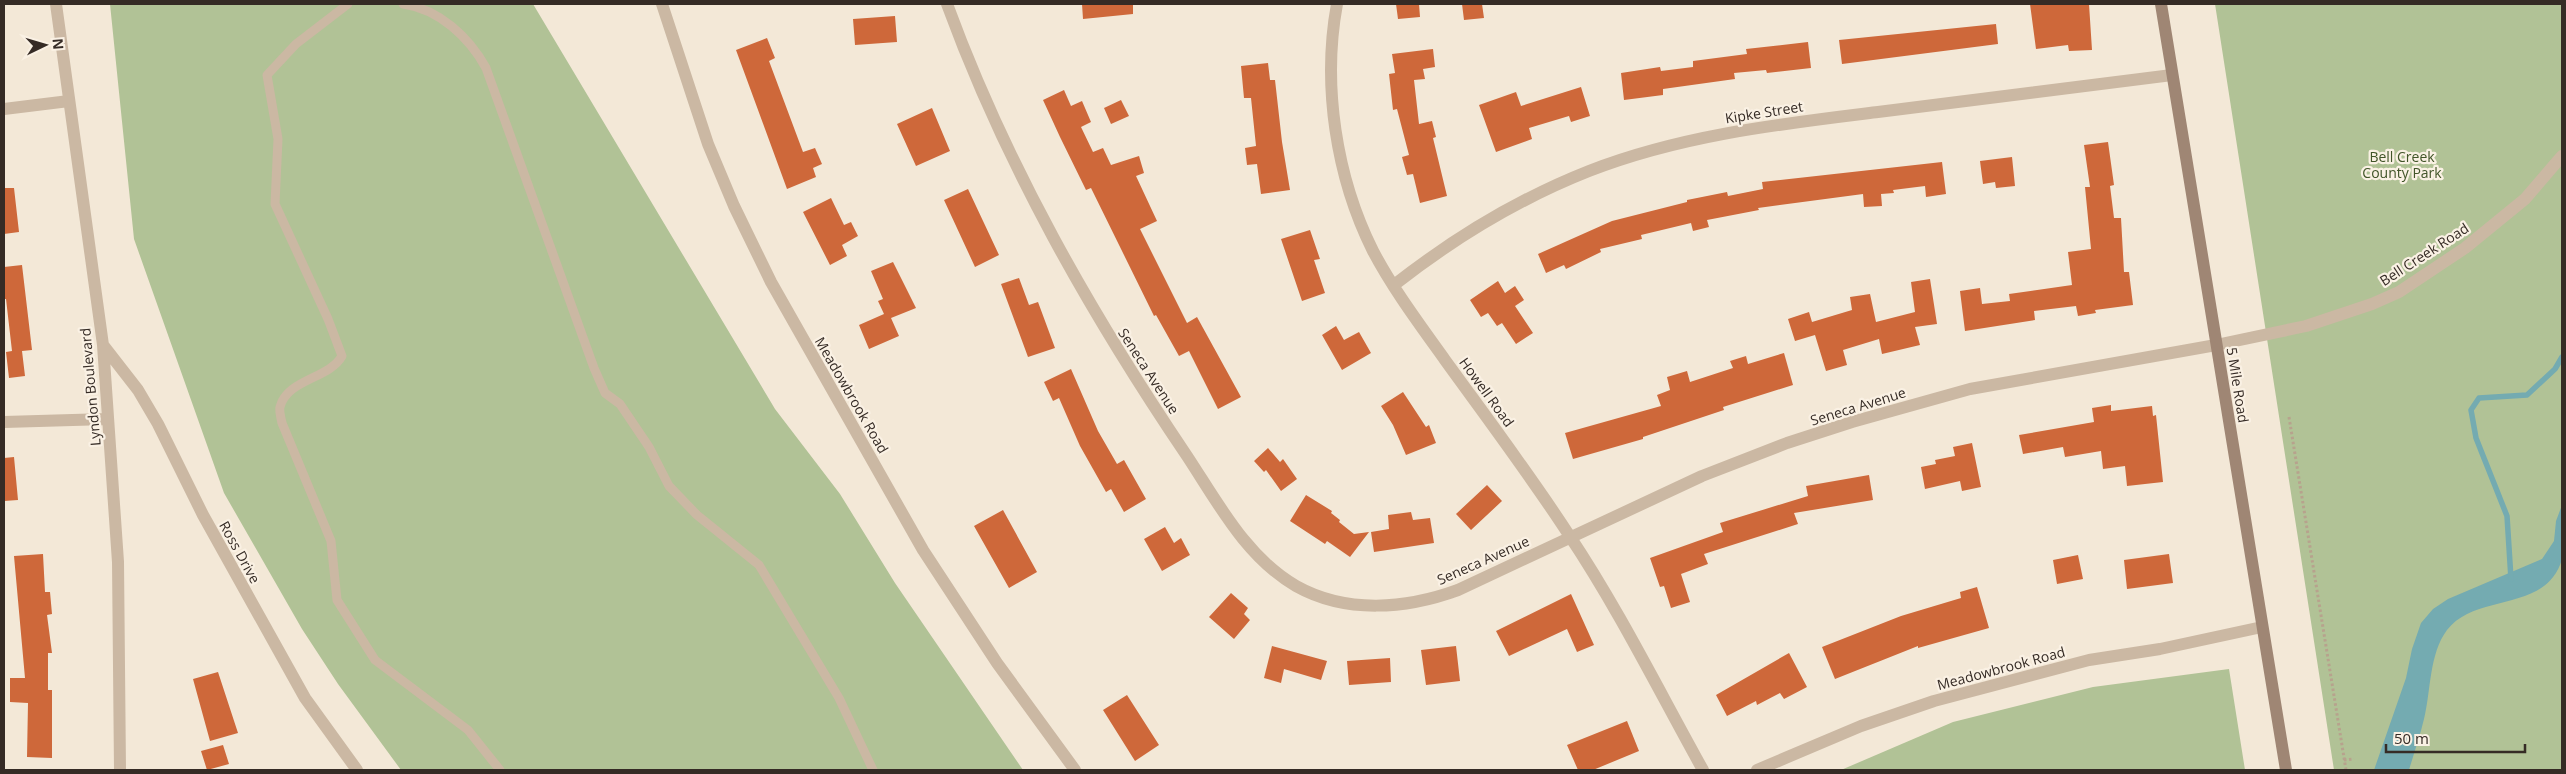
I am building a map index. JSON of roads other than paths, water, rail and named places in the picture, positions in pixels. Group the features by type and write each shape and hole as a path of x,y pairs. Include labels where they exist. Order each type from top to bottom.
{"main road":[{"name":"5 Mile Road","path":"2161,4 2286,770"}],"street":[{"name":"Lyndon Boulevard","path":"56,4 103,345 118,562 120,770"},
{"name":"Meadowbrook Road","path":"662,4 708,144 734,206 771,282 849,423 928,558 997,663 1075,770"},
{"name":"Seneca Avenue","path":"947,4 994,120 1027,189 1084,294 1128,368 1240,536 1267,565 1297,586 1326,599 1360,605 1400,605 1433,599 1458,590 1702,476 1787,443 1970,389 2216,345"},
{"name":"Howell Road","path":"1337,4 1332,58 1333,106 1340,153 1362,225 1374,252 1394,285 1571,537 1642,658 1703,770"},
{"name":"Kipke Street","path":"1394,285 1455,240 1520,202 1589,171 1661,147 1769,125 2172,75"},
{"path":"4,109 69,101"},
{"name":"Bell Creek Road","path":"2216,345 2326,320 2398,292 2465,248 2525,199 2562,156"},
{"name":"Ross Drive","path":"103,345 138,390 158,424 207,523 306,698 357,770"},
{"path":"4,422 107,419"},
{"name":"Meadowbrook Road","path":"1757,770 1861,726 1934,701 2089,660 2160,649 2262,627"}],"lane":[{"path":"348,4 296,44 267,75 278,138 275,204 328,319 342,356 337,365 300,384 288,394 280,407 282,423 331,541 337,600 375,660 468,730 500,770"},
{"path":"403,4 417,6 437,17 460,32 477,51 486,68 594,368 605,393 620,404 649,447 669,486 697,515 759,565 839,698 873,770"}],"water":[{"path":"2562,505 2563,553 2554,576 2542,588 2527,595 2475,610 2460,618 2447,630 2441,640 2434,661 2424,719 2409,770 2374,770 2406,678 2412,649 2421,623 2433,609 2448,599 2542,559 2554,541 2556,521"}],"waterway":[{"path":"2511,579 2507,516 2476,438 2471,410 2479,398 2527,395 2555,369 2562,357"}],"park label":[{"name":"Bell Creek County Park","path":"2402,164"}]}
